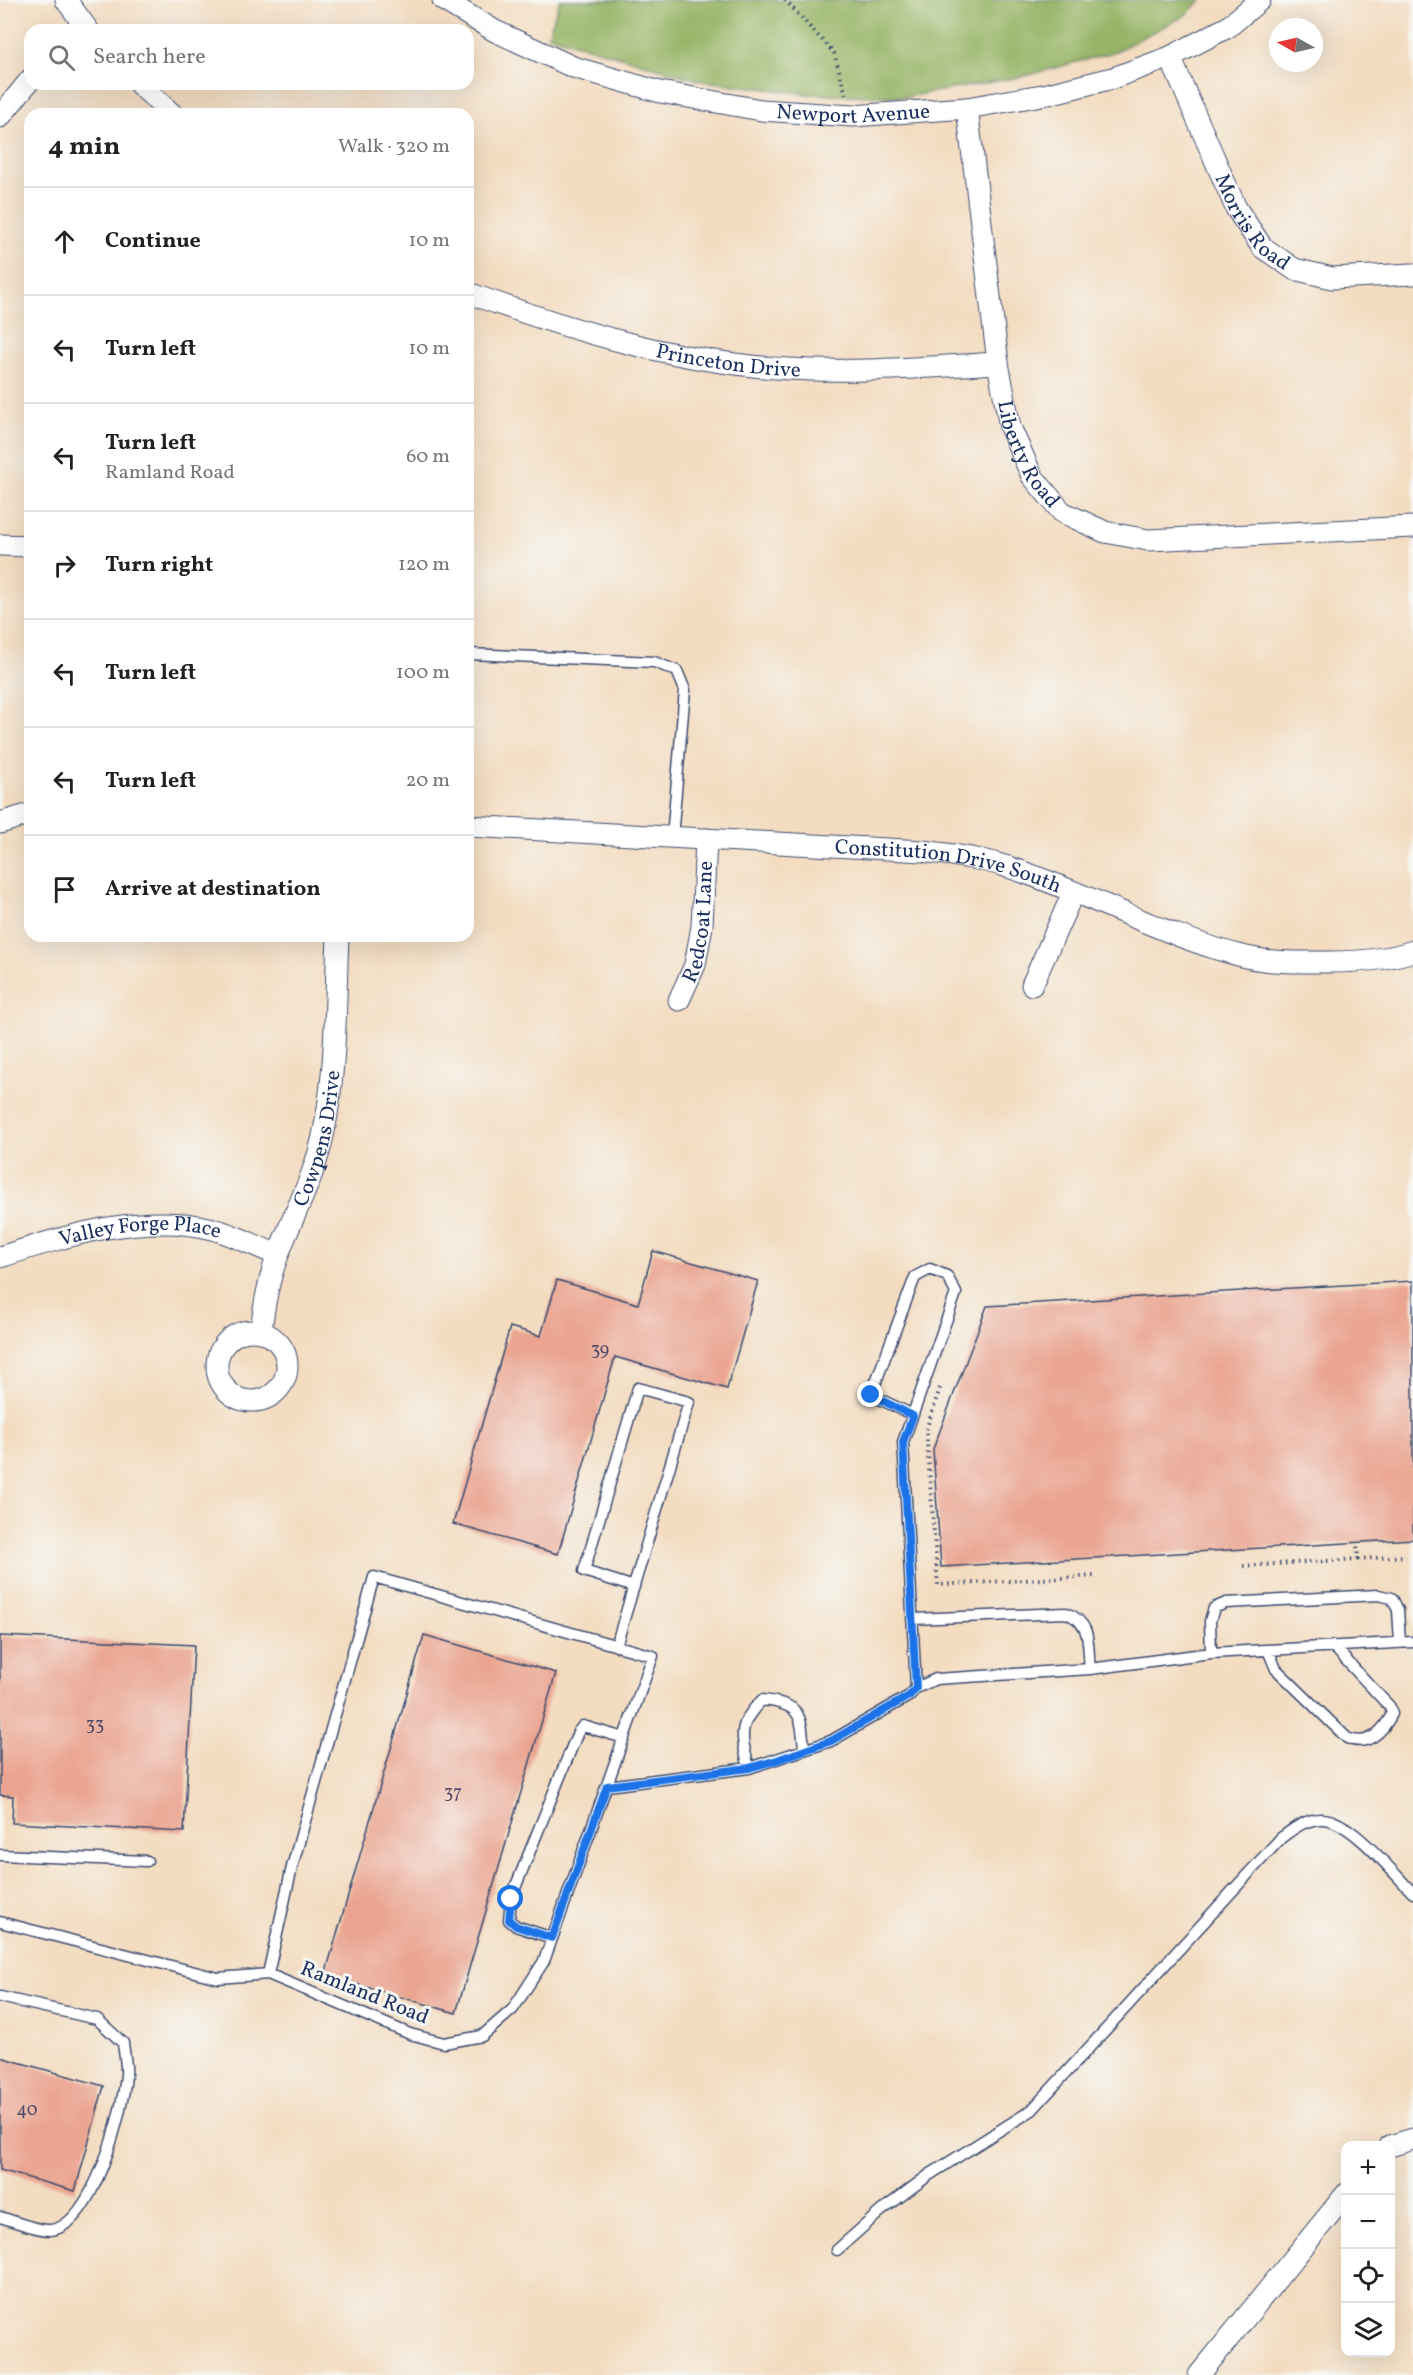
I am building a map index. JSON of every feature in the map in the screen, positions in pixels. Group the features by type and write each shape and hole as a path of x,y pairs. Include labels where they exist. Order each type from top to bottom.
{"street":[{"path":"66,0 83,24"},
{"name":"Newport Avenue","path":"443,0 495,31 573,67 649,89 761,110 852,116 967,108 1048,94 1113,78 1170,57 1228,27 1260,0"},
{"name":"Morris Road","path":"1170,57 1236,208 1262,247 1294,269 1332,278 1413,274"},
{"path":"1,112 24,87"},
{"path":"146,90 165,108"},
{"name":"Liberty Road","path":"967,108 998,363 1010,427 1032,476 1062,512 1105,532 1148,540 1413,527"},
{"name":"Princeton Drive","path":"474,295 550,323 638,346 717,361 789,369 882,369 998,363"},
{"path":"0,545 24,546"},
{"path":"0,823 24,816"},
{"name":"Constitution Drive South","path":"474,826 923,851 970,858 1008,867 1207,945 1247,957 1284,962 1344,962 1399,956 1413,951"},
{"name":"Redcoat Lane","path":"679,1000 695,965 702,926 706,839"},
{"path":"1032,985 1073,893"},
{"name":"Cowpens Drive","path":"261,1331 266,1291 278,1255 312,1176 323,1136 331,1083 338,942"},
{"name":"Valley Forge Place","path":"0,1257 109,1227 155,1223 213,1229 278,1255"},
{"path":"1395,2144 1413,2139"},
{"path":"1199,2375 1345,2195"}],"lane":[{"path":"474,654 654,662 676,671 685,690 672,837"},
{"path":"913,1416 871,1395 915,1277 930,1269 947,1276 956,1293 913,1416 903,1442 916,1688"},
{"path":"268,1974 292,1867 374,1577 616,1646 634,1587 689,1402 638,1388 584,1571 634,1587"},
{"path":"1211,1653 1210,1621 1214,1608 1226,1603 1378,1595 1392,1598 1398,1610 1400,1642"},
{"path":"912,1619 1066,1613 1080,1618 1086,1630 1089,1669"},
{"path":"607,1786 749,1768 831,1741 909,1696 916,1688 936,1679 1089,1669 1211,1653 1413,1642"},
{"name":"Ramland Road","path":"0,1922 218,1978 268,1974 410,2034 444,2043 482,2036 513,2009 544,1961 653,1656 616,1646"},
{"path":"1268,1650 1276,1669 1347,1738 1357,1743 1368,1741 1387,1724 1392,1714 1390,1707 1333,1646"},
{"path":"749,1768 741,1735 746,1716 762,1700 785,1702 801,1718 804,1749"},
{"path":"552,1938 516,1926 509,1920 511,1899 578,1732 583,1726 624,1738"},
{"path":"837,2250 881,2211 929,2175 1032,2110 1281,1838 1296,1826 1322,1818 1337,1822 1350,1830 1413,1893"},
{"path":"0,1855 147,1861"},
{"path":"0,1997 97,2019 123,2043 127,2074 112,2142 90,2196 70,2222 50,2230 0,2217"}],"path":[{"path":"785,0 834,53 852,116"},
{"path":"944,1377 926,1430 939,1585 1095,1576"},
{"path":"1357,1542 1358,1559"},
{"path":"1243,1566 1406,1556"}],"green space":[{"path":"560,0 1202,0 1183,17 1114,52 1021,77 905,97 810,94 701,81 548,35"}],"building":[{"path":"653,1251 758,1281 727,1389 615,1357 558,1554 453,1524 510,1327 541,1336 557,1280 638,1304"},
{"path":"1413,1281 1413,1539 941,1567 933,1449 987,1306"},
{"path":"424,1635 556,1673 456,2013 325,1975"},
{"path":"0,1636 194,1645 184,1832 12,1823 13,1796 0,1795"},
{"path":"0,2057 104,2086 75,2191 0,2170"}],"route":[{"path":"511,1899 509,1920 516,1926 552,1938 607,1786 749,1768 791,1756 804,1749 831,1741 909,1696 916,1688 903,1442 913,1416 871,1395"}]}
